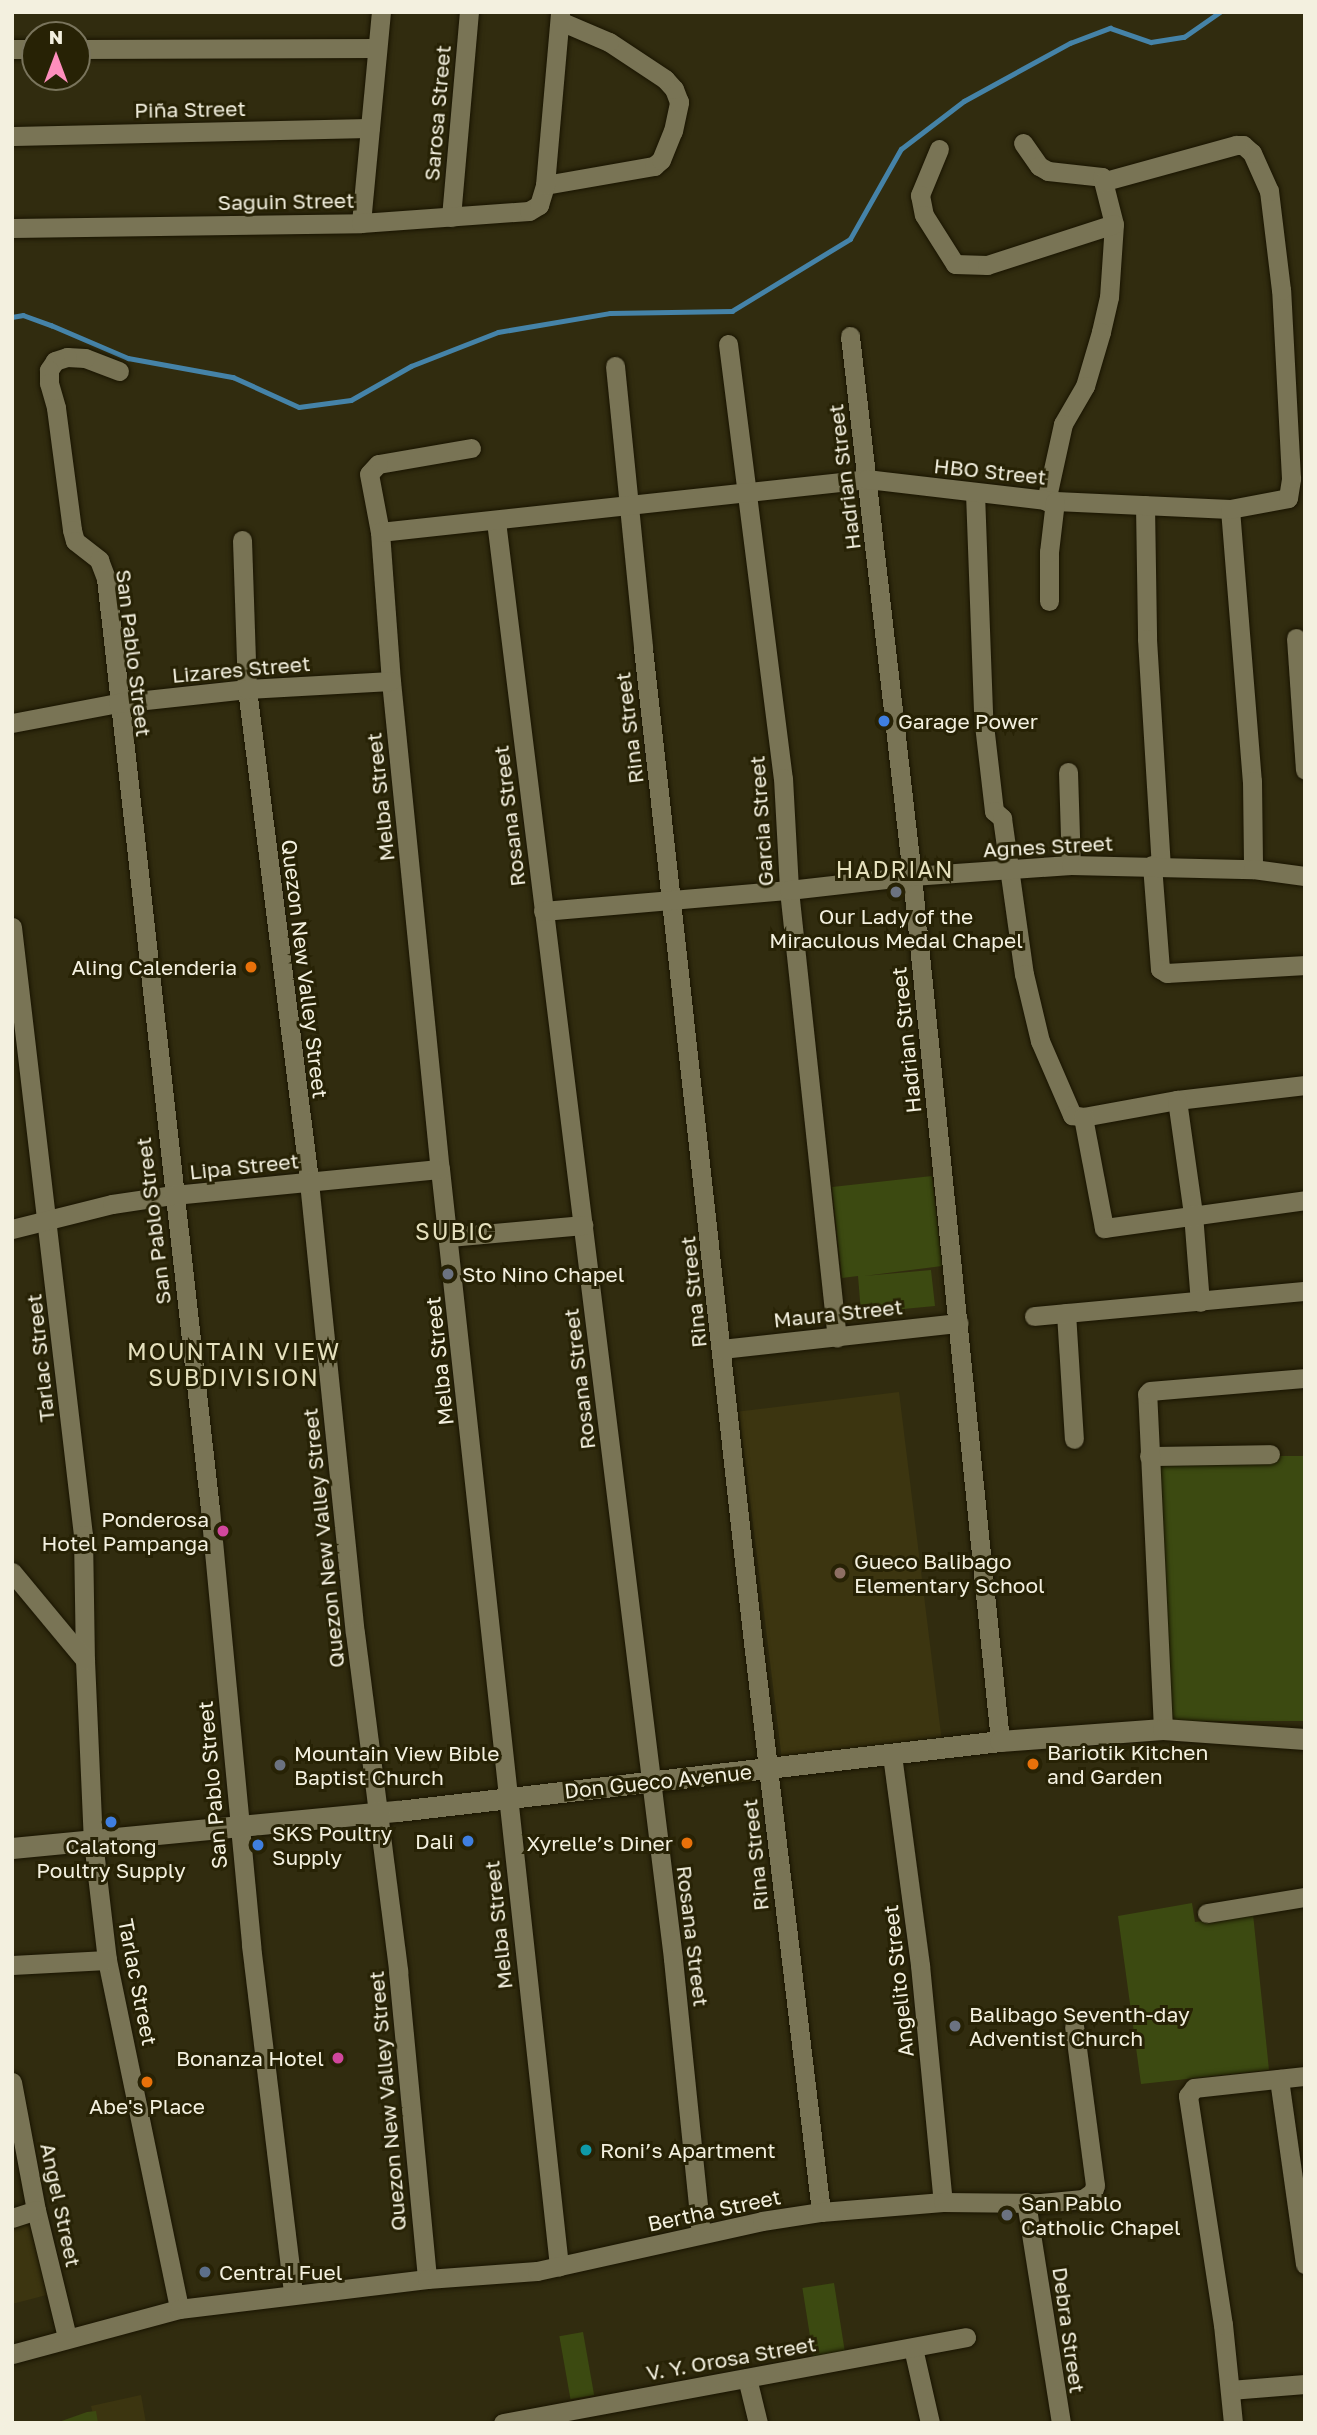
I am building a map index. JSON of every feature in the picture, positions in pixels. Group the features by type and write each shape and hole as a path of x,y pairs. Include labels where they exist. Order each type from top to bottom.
{"main road":[{"name":"Don Gueco Avenue","path":"12,1848 238,1827 1000,1741 1163,1729 1305,1739"}],"street":[{"path":"361,223 380,12"},
{"name":"Sarosa Street","path":"451,217 469,12"},
{"path":"560,17 609,42 665,79 674,89 679,102 673,131 661,160 654,166 545,185 560,17"},
{"path":"91,49 377,48"},
{"name":"Piña Street","path":"12,136 370,128"},
{"path":"1023,143 1039,166 1048,171 1099,175 1105,181 1114,224 1109,297 1101,332 1085,386 1063,424 1050,501 1049,601"},
{"name":"HBO Street","path":"380,532 867,479 1050,501 1230,509 1288,498 1291,492 1281,290 1269,191 1249,148 1236,145 1105,181"},
{"path":"939,149 920,195 924,215 955,264 987,265 1114,224"},
{"name":"Saguin Street","path":"12,228 361,223 529,211 539,205 545,185"},
{"name":"Hadrian Street","path":"850,336 912,876 1000,1741"},
{"name":"Garcia Street","path":"728,344 782,778 789,890 837,1337"},
{"name":"San Pablo Street","path":"119,371 85,358 67,356 55,360 49,370 75,541 99,560 106,578 210,1509 238,1827 293,2294"},
{"name":"Rina Street","path":"615,366 672,901 821,2212"},
{"name":"Melba Street","path":"471,449 373,467 370,477 380,532 391,681 440,1169 559,2267"},
{"path":"975,493 983,716 994,811 1002,818 1024,974 1040,1041 1072,1115 1083,1117 1177,1100 1305,1085"},
{"path":"1145,505 1147,639 1160,970 1167,973 1305,965"},
{"path":"1230,509 1252,781 1253,869"},
{"name":"Rosana Street","path":"496,521 689,2092 701,2233"},
{"name":"Quezon New Valley Street","path":"242,540 247,689 309,1182 355,1633 398,1971 427,2279"},
{"path":"1296,638 1305,770"},
{"name":"Lizares Street","path":"12,723 118,703 247,689 391,681"},
{"path":"1068,772 1071,865"},
{"name":"Agnes Street","path":"543,911 789,890 912,876 1071,865 1253,869 1305,876"},
{"name":"Tarlac Street","path":"12,927 83,1535 93,1841 107,1960 179,2309"},
{"path":"1177,1100 1193,1214 1200,1301"},
{"path":"1083,1117 1104,1228 1305,1200"},
{"name":"Lipa Street","path":"12,1228 112,1204 173,1195 440,1169"},
{"path":"449,1237 583,1225"},
{"path":"1034,1316 1305,1291"},
{"path":"1066,1313 1074,1439"},
{"name":"Maura Street","path":"722,1349 959,1323"},
{"path":"1163,1729 1146,1400 1150,1391 1305,1378"},
{"path":"1149,1456 1269,1454"},
{"path":"12,1572 85,1660"},
{"name":"Angelito Street","path":"892,1755 920,1965 943,2202"},
{"path":"1207,1913 1305,1897"},
{"path":"12,1965 107,1960"},
{"name":"Bertha Street","path":"12,2354 67,2337 179,2309 427,2279 515,2274 559,2267 701,2233 821,2212 943,2202 1083,2199 1093,2192 1095,2185 1074,2026"},
{"path":"1233,2423 1188,2096 1194,2088 1305,2076"},
{"path":"1279,2079 1305,2264"},
{"name":"Angel Street","path":"13,2087 36,2210 67,2337"},
{"name":"Debra Street","path":"1026,2202 1061,2423"},
{"path":"12,2218 36,2210"},
{"name":"V. Y. Orosa Street","path":"503,2423 589,2415 747,2378 967,2337"},
{"path":"913,2348 930,2423"},
{"path":"747,2378 758,2423"},
{"path":"1230,2390 1305,2384"}],"shaded area":[{"name":"Gueco Balibago Elementary School","path":"899,1392 941,1737 782,1757 739,1412"},
{"path":"42,2212 62,2291 12,2304 12,2221"},
{"path":"141,2395 146,2423 95,2423 91,2406"}],"green space":[{"path":"932,1176 942,1266 864,1276 931,1270 935,1306 861,1313 858,1276 842,1278 832,1187"},
{"path":"1160,1456 1305,1456 1305,1721 1160,1721"},
{"path":"1192,1903 1195,1922 1253,1914 1269,2070 1141,2084 1118,1916"},
{"path":"834,2283 845,2352 813,2357 802,2288"},
{"path":"583,2332 594,2395 570,2399 559,2336"},
{"path":"96,2411 98,2423 56,2423 87,2412"}],"waterway":[{"path":"12,317 23,315 128,358 233,377 299,407 351,400 411,366 498,332 610,313 732,311 850,239 901,149 964,101 1070,43 1110,28 1151,42 1184,37 1220,12"}],"place":[{"name":"Garage Power","path":"884,721"},
{"name":"Our Lady of the Miraculous Medal Chapel","path":"896,892"},
{"name":"Aling Calenderia","path":"251,967"},
{"name":"Sto Nino Chapel","path":"448,1274"},
{"name":"Ponderosa Hotel Pampanga","path":"223,1531"},
{"name":"Gueco Balibago Elementary School","path":"840,1573"},
{"name":"Bariotik Kitchen and Garden","path":"1033,1764"},
{"name":"Mountain View Bible Baptist Church","path":"280,1765"},
{"name":"Calatong Poultry Supply","path":"111,1822"},
{"name":"Dali","path":"468,1841"},
{"name":"Xyrelle’s Diner","path":"687,1843"},
{"name":"SKS Poultry Supply","path":"258,1845"},
{"name":"Balibago Seventh-day Adventist Church","path":"955,2026"},
{"name":"Bonanza Hotel","path":"338,2058"},
{"name":"Abe's Place","path":"147,2082"},
{"name":"Roni’s Apartment","path":"586,2150"},
{"name":"San Pablo Catholic Chapel","path":"1007,2215"},
{"name":"Central Fuel","path":"205,2272"}],"district":[{"name":"HADRIAN","path":"895,869"},
{"name":"SUBIC","path":"455,1231"},
{"name":"MOUNTAIN VIEW SUBDIVISION","path":"234,1364"}]}
